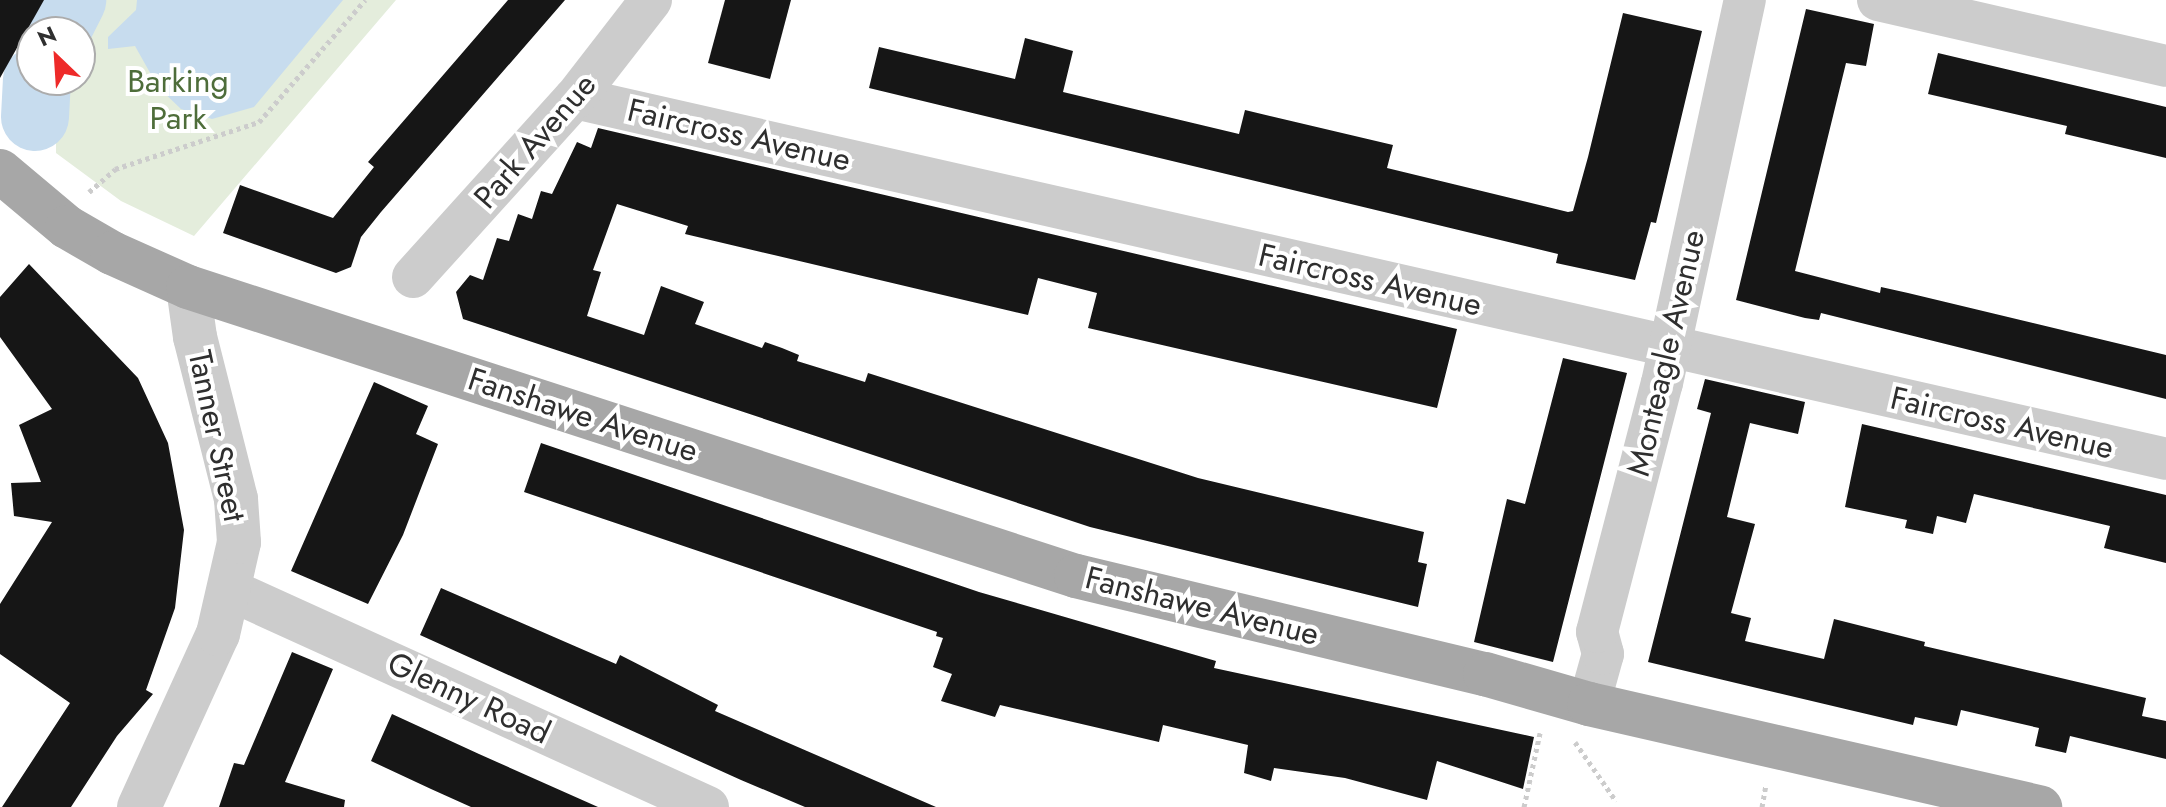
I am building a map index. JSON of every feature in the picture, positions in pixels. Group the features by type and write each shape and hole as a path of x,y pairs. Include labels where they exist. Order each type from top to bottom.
{"main road":[{"path":"0,171 67,227 112,253 188,287"},
{"name":"Fanshawe Avenue","path":"188,287 1076,576 1485,674 1580,720 2040,807"}],"street":[{"name":"Park Avenue","path":"413,277 575,98 651,0"},
{"name":"Monteagle Avenue","path":"1580,720 1603,654 1597,632 1668,348 1745,0"},
{"path":"1878,0 2166,66"},
{"name":"Faircross Avenue","path":"575,98 2166,459"},
{"name":"Tanner Street","path":"139,807 181,722 230,590 239,542 236,499 195,337 188,287"},
{"name":"Glenny Road","path":"230,590 708,807"}],"path":[{"path":"67,227 95,184 115,169 259,122 365,0"},
{"path":"1580,720 1616,801"},
{"path":"1524,807 1541,724"}],"green space":[{"name":"Barking Park","path":"96,0 396,0 194,236 121,201 56,153 56,96 96,96 96,16 90,16"}],"water":[{"path":"137,0 343,0 254,107 212,119 181,109 158,87 135,46 108,49 108,37 136,10"}],"building":[{"path":"0,0 44,0 35,16 16,16 16,50 0,78"},
{"path":"508,0 565,0 381,212 361,237 351,267 336,273 223,233 240,185 333,218 374,167 368,162"},
{"path":"725,0 791,0 770,79 708,63"},
{"path":"1806,9 1874,24 1866,66 1846,63 1795,271 1880,293 1881,287 1908,293 2166,355 2166,399 1821,313 1819,320 1805,318 1736,300"},
{"path":"1623,13 1702,31 1656,223 1651,222 1635,280 1556,263 1558,254 869,88 879,47 1015,79 1025,38 1073,51 1063,92 1239,134 1245,110 1393,145 1387,168 1568,212 1573,211 1588,157"},
{"path":"1938,53 2166,107 2166,158 2065,134 2067,126 1928,94"},
{"path":"598,128 1457,329 1437,408 1088,328 1097,293 1038,278 1028,315 685,234 688,226 617,204 593,270 601,272 587,316 644,335 661,286 704,302 695,324 762,348 765,342 782,348 799,355 797,361 865,382 868,373 1198,478 1424,532 1418,562 1427,564 1418,607 1090,527 463,319 456,292 470,275 483,280 497,238 509,241 518,214 532,219 541,191 552,194 577,142 591,148"},
{"path":"29,264 138,378 168,443 184,530 175,608 146,690 153,694 117,736 71,807 2,807 70,703 0,654 0,604 52,522 14,516 11,483 41,482 19,425 52,409 0,337 0,297"},
{"path":"1563,358 1627,373 1553,662 1474,642 1507,499 1525,504"},
{"path":"1705,379 1805,402 1798,434 1750,423 1727,517 1755,524 1731,613 1751,618 1745,641 1824,659 1834,619 1925,642 1924,646 2146,698 2142,716 2166,721 2166,759 2070,736 2066,753 2035,746 2039,728 1961,710 1957,726 1915,717 1913,725 1648,662 1711,413 1697,409"},
{"path":"374,382 428,406 416,434 438,444 403,535 368,604 291,571"},
{"path":"1862,424 2166,495 2166,563 2104,548 2110,526 1974,494 1966,523 1937,516 1933,534 1905,528 1907,520 1845,507"},
{"path":"541,443 979,592 1216,661 1214,668 1534,737 1523,789 1437,761 1427,800 1345,778 1274,768 1271,781 1244,773 1248,745 1163,725 1159,742 1000,705 995,717 941,701 952,674 933,667 943,638 936,636 937,632 524,492"},
{"path":"441,588 616,664 620,655 718,705 715,711 936,807 805,807 741,780 420,635"},
{"path":"292,652 333,669 285,782 345,800 344,807 219,807 234,763 244,765"},
{"path":"392,714 598,807 471,807 431,789 371,761"}],"waterway":[{"path":"64,16 72,0"},
{"path":"35,117 36,96"}]}
